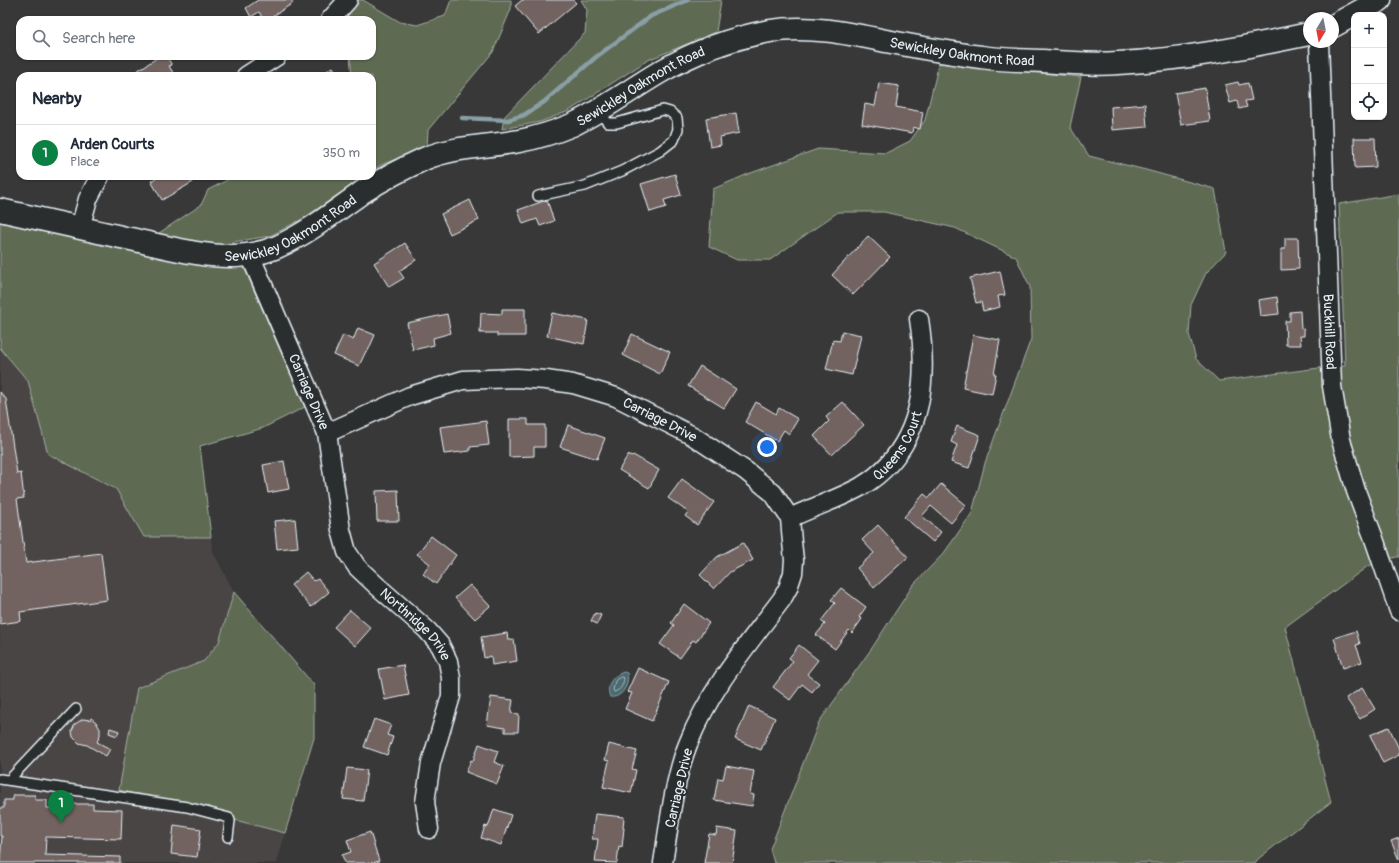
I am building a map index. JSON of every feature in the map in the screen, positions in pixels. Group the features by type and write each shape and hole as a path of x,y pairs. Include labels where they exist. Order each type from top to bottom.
{"main road":[{"path":"1339,23 1380,0"},
{"name":"Sewickley Oakmont Road","path":"0,210 205,254 221,256 250,255 264,252 290,241 384,178 426,158 441,153 536,137 570,126 659,72 695,53 731,39 788,29 828,30 941,52 983,58 1084,64 1114,64 1176,58 1230,50 1303,35"}],"street":[{"path":"334,16 348,0"},
{"name":"Buckhill Road","path":"1319,48 1332,386 1341,440 1356,491 1399,611"},
{"path":"252,72 271,60"},
{"path":"80,228 88,199 98,180"},
{"name":"Carriage Drive","path":"250,255 327,433 410,396 463,380 517,378 573,384 616,396 693,436 762,483 772,493 790,518 794,560 793,573 788,588 782,599 726,673 708,701 688,745 674,796 664,863"},
{"name":"Queens Court","path":"790,518 844,495 880,473 893,459 907,439 920,402 923,358 919,319"},
{"name":"Northridge Drive","path":"327,433 341,530 347,552 357,567 427,630 440,644 448,661 451,678 451,696 431,763 425,802 430,829"}],"lane":[{"path":"538,196 585,186 622,172 660,151 674,140 678,129 677,118 670,112 663,110 617,123 608,123 598,110"},
{"path":"5,780 76,709"},
{"path":"5,780 187,806 228,817 230,821 228,837"}],"shaded area":[{"path":"0,348 28,381 48,454 116,489 144,537 211,537 212,550 234,592 219,642 204,661 137,688 119,790 285,833 277,863 0,863"}],"green space":[{"path":"348,0 363,0 400,22 417,25 445,16 451,0 511,0 511,9 493,52 428,130 427,147 376,168 376,72 352,72 350,60 376,60 376,16 342,16"},
{"path":"581,0 721,0 716,32 648,60 569,111 540,122 502,129 504,117 585,33 587,10"},
{"path":"939,63 1081,77 1070,127 1089,156 1215,189 1226,252 1206,273 1191,305 1189,334 1196,359 1219,381 1345,366 1339,204 1399,194 1399,557 1368,566 1285,627 1331,802 1258,859 1255,863 774,863 770,849 819,722 872,648 913,585 944,553 972,513 985,463 1031,339 1030,287 1016,257 955,228 884,212 838,212 770,260 737,260 709,247 713,189 748,174 818,149 886,153 910,141 925,120"},
{"path":"227,180 359,180 304,218 270,236 233,242 305,407 263,428 200,446 211,537 144,537 116,489 48,454 28,381 0,348 0,220 135,249 201,205 208,190"},
{"path":"234,592 314,685 314,738 285,833 119,790 137,688 204,661 219,642"}],"water":[{"path":"624,672 627,673 628,677 624,690 618,696 610,697 609,685 611,681 616,675"}],"building":[{"path":"258,0 291,0 293,3 273,16 262,16 259,12 250,16 246,8"},
{"path":"522,0 573,0 576,3 539,34 515,6"},
{"path":"154,60 169,60 172,65 169,66 173,72 135,72"},
{"path":"333,67 336,72 325,72"},
{"path":"1238,82 1239,85 1248,83 1252,100 1245,101 1247,107 1239,109 1237,101 1230,103 1225,85"},
{"path":"879,83 899,86 896,107 923,112 920,129 913,127 912,133 862,124 865,104 875,106"},
{"path":"1205,88 1210,121 1181,125 1175,93"},
{"path":"1145,104 1147,127 1112,130 1111,107"},
{"path":"736,113 739,133 720,137 721,145 710,147 706,118"},
{"path":"1354,138 1375,138 1376,167 1355,168"},
{"path":"675,174 681,195 664,200 666,207 650,212 641,184"},
{"path":"192,180 193,182 162,200 151,181"},
{"path":"470,200 479,220 450,234 441,214"},
{"path":"547,200 554,221 540,226 537,219 523,224 518,210"},
{"path":"868,236 890,257 853,295 832,275"},
{"path":"1285,238 1298,238 1299,269 1281,270 1281,249 1285,249"},
{"path":"405,243 416,260 399,271 404,278 389,287 374,263"},
{"path":"1000,271 1005,295 998,296 1000,307 983,311 981,302 976,303 970,278"},
{"path":"1277,297 1279,314 1260,316 1258,300"},
{"path":"502,309 525,309 525,336 497,336 497,333 480,333 481,313 502,314"},
{"path":"1300,311 1301,329 1304,329 1304,336 1300,336 1301,345 1286,345 1285,321 1290,321 1290,312"},
{"path":"552,313 588,320 584,344 547,336"},
{"path":"447,314 451,333 433,338 434,345 413,350 407,323"},
{"path":"358,328 375,335 359,366 334,355 343,335 353,340"},
{"path":"842,331 861,335 852,375 826,369 833,340 840,341"},
{"path":"632,334 670,352 660,374 623,355"},
{"path":"973,335 1000,340 992,394 963,388"},
{"path":"700,366 736,389 724,408 688,386"},
{"path":"0,392 6,399 17,474 21,473 24,498 17,499 26,563 101,553 107,600 20,612 21,621 0,624"},
{"path":"756,402 776,414 779,408 798,419 789,434 784,430 777,441 745,422"},
{"path":"843,402 864,425 832,455 814,436 829,421 826,417"},
{"path":"509,419 528,419 528,425 545,425 545,447 534,447 534,456 509,457"},
{"path":"486,421 489,445 470,447 470,451 444,454 440,427"},
{"path":"568,425 605,438 597,459 560,447"},
{"path":"957,426 980,435 969,468 951,462 957,445 951,442"},
{"path":"628,455 632,457 633,455 659,470 649,488 619,470"},
{"path":"284,461 289,489 268,493 263,465"},
{"path":"682,479 714,502 697,525 685,516 688,512 668,498"},
{"path":"941,484 966,505 951,523 931,506 922,516 941,532 933,542 904,517 924,494 929,498"},
{"path":"398,490 399,521 377,521 376,491"},
{"path":"295,519 298,547 277,549 274,521"},
{"path":"878,525 908,557 874,588 857,568 874,553 862,540"},
{"path":"431,536 456,555 436,584 423,574 430,564 417,554"},
{"path":"743,543 753,560 730,572 714,589 700,575 717,557"},
{"path":"306,572 314,581 318,579 329,592 311,607 291,585"},
{"path":"470,585 490,606 475,619 455,598"},
{"path":"841,588 866,607 859,617 862,619 852,633 849,630 835,649 816,635 825,624 821,621 835,603 831,600"},
{"path":"684,604 709,623 696,642 693,640 680,658 660,644 674,625 671,623"},
{"path":"350,610 371,628 355,646 334,627"},
{"path":"595,613 601,615 597,624 591,621"},
{"path":"1356,631 1360,644 1356,645 1362,662 1343,668 1334,638"},
{"path":"507,633 508,640 514,639 517,661 492,665 491,656 484,658 481,637"},
{"path":"799,645 818,660 807,674 819,683 812,692 802,684 790,700 773,687 793,661 789,658"},
{"path":"403,665 409,695 385,700 379,669"},
{"path":"638,668 669,682 652,721 625,709 632,693 627,692"},
{"path":"1362,688 1375,709 1360,719 1346,698"},
{"path":"491,697 513,700 511,713 519,714 518,732 505,732 505,728 487,725"},
{"path":"749,706 775,718 761,750 735,739"},
{"path":"91,718 96,722 100,729 100,735 97,742 110,749 106,756 87,745 79,743 73,737 72,731 75,724 83,719 90,720"},
{"path":"374,719 391,725 387,735 393,737 387,755 364,747"},
{"path":"1389,727 1399,749 1399,755 1383,763 1370,735"},
{"path":"110,728 119,731 117,736 109,733"},
{"path":"479,744 498,751 494,762 504,766 497,784 466,772 471,760 473,761"},
{"path":"609,744 637,751 632,769 636,770 631,793 603,787 609,761 605,760"},
{"path":"726,766 754,771 750,794 754,795 752,806 714,800 718,778 723,779"},
{"path":"347,768 367,770 363,801 343,799"},
{"path":"13,795 35,795 35,800 47,800 47,808 73,809 73,804 93,804 93,809 122,810 121,839 46,837 45,855 120,857 120,863 0,863 2,836 0,836 0,808 4,808 4,800 13,800"},
{"path":"494,809 511,815 501,845 481,838 485,826 488,827"},
{"path":"595,814 624,817 622,847 619,846 617,863 595,862 598,839 592,839"},
{"path":"174,825 201,829 197,857 171,854"},
{"path":"717,828 737,831 732,863 704,863 709,834 716,835"},
{"path":"370,832 379,861 372,863 345,863 342,855 351,852 347,840"},
{"path":"1399,838 1399,860 1391,841"}],"waterway":[{"path":"462,118 508,120 524,115 544,102 596,57 651,16 688,0"}],"place":[{"name":"Arden Courts","path":"61,823"}]}
